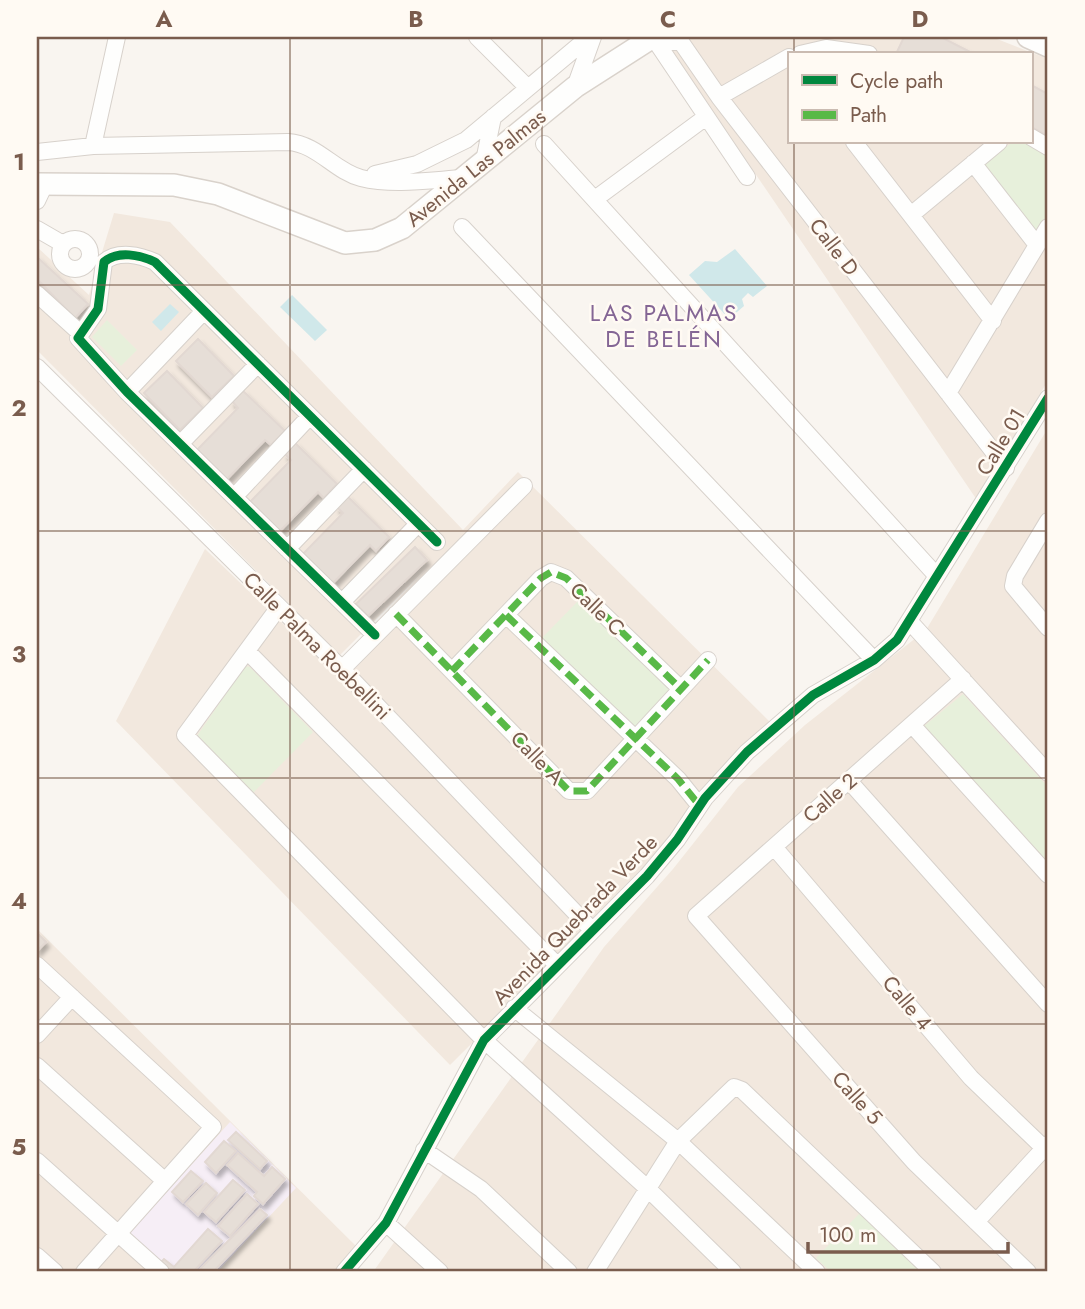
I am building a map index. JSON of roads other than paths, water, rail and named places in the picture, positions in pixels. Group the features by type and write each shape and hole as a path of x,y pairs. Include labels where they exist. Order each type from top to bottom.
{"main road":[{"path":"1028,37 1048,46"},
{"name":"Avenida Las Palmas","path":"40,190 174,185 218,194 345,243 375,240 402,228 575,87 654,39"}],"street":[{"path":"93,146 117,37"},
{"path":"477,37 527,87"},
{"path":"359,178 416,164 466,140 527,87 591,37"},
{"path":"575,87 591,37"},
{"path":"654,39 747,177"},
{"name":"Calle D","path":"654,39 681,43 719,97 1006,468"},
{"path":"810,52 826,48 855,52"},
{"path":"719,97 788,59"},
{"path":"484,161 494,115"},
{"path":"595,199 706,117"},
{"path":"1032,138 1048,147"},
{"path":"37,152 93,146 298,143 314,149 359,178 412,181 464,178"},
{"path":"544,144 936,575"},
{"path":"861,144 911,215 993,321"},
{"path":"911,215 997,144"},
{"path":"973,163 1037,245"},
{"path":"462,227 874,660"},
{"path":"948,393 1048,227"},
{"path":"37,229 64,244"},
{"path":"375,635 127,392 78,338 79,332 98,310 103,289 96,263 89,246 81,240 72,239 64,244 60,252 64,265 76,270 96,263 109,257 128,255 143,256 155,262 437,542"},
{"path":"37,294 79,332"},
{"path":"127,392 204,311"},
{"path":"180,444 258,363"},
{"name":"Calle Palma Roebellini","path":"37,367 342,669 592,930"},
{"name":"Calle 01","path":"984,505 1048,398"},
{"path":"234,497 310,416"},
{"path":"287,549 364,470"},
{"path":"342,669 524,486"},
{"name":"Avenida Quebrada Verde","path":"344,1272 386,1223 484,1040 654,867 702,802 773,727 813,695 874,660 898,640 911,623 936,575 984,505"},
{"path":"1048,521 1014,576 1013,586 1048,628"},
{"path":"342,602 418,524"},
{"name":"Calle C","path":"452,671 541,578 556,573 681,690"},
{"path":"279,607 186,735 484,1040 646,1187 733,1272"},
{"name":"Calle A","path":"396,614 573,792 587,791 708,660"},
{"path":"506,615 702,802"},
{"path":"911,623 1048,773"},
{"path":"247,651 557,965"},
{"name":"Calle 2","path":"696,916 963,679"},
{"path":"912,726 1048,875"},
{"path":"850,782 1048,1004"},
{"name":"Calle 4","path":"774,847 971,1078 1047,1148"},
{"name":"Calle 5","path":"696,916 914,1162 1027,1272"},
{"path":"37,965 213,1127 85,1272"},
{"path":"37,1035 72,997"},
{"path":"514,1008 678,1141 817,1272"},
{"path":"37,1066 165,1181"},
{"path":"595,1272 646,1187 678,1141 726,1091 734,1087 742,1090 933,1272"},
{"path":"975,1222 1047,1148"},
{"path":"424,1150 481,1189 569,1272"},
{"path":"37,1161 161,1272"},
{"path":"386,1223 440,1272"},
{"path":"37,1256 55,1272"}],"water":[{"path":"735,249 767,286 753,297 748,293 742,299 744,306 729,319 689,275 705,261 717,262"},
{"path":"292,295 327,330 315,341 280,307"},
{"path":"170,304 179,312 161,331 152,322"}],"district":[{"name":"LAS PALMAS DE BELÉN","path":"664,326"}]}
